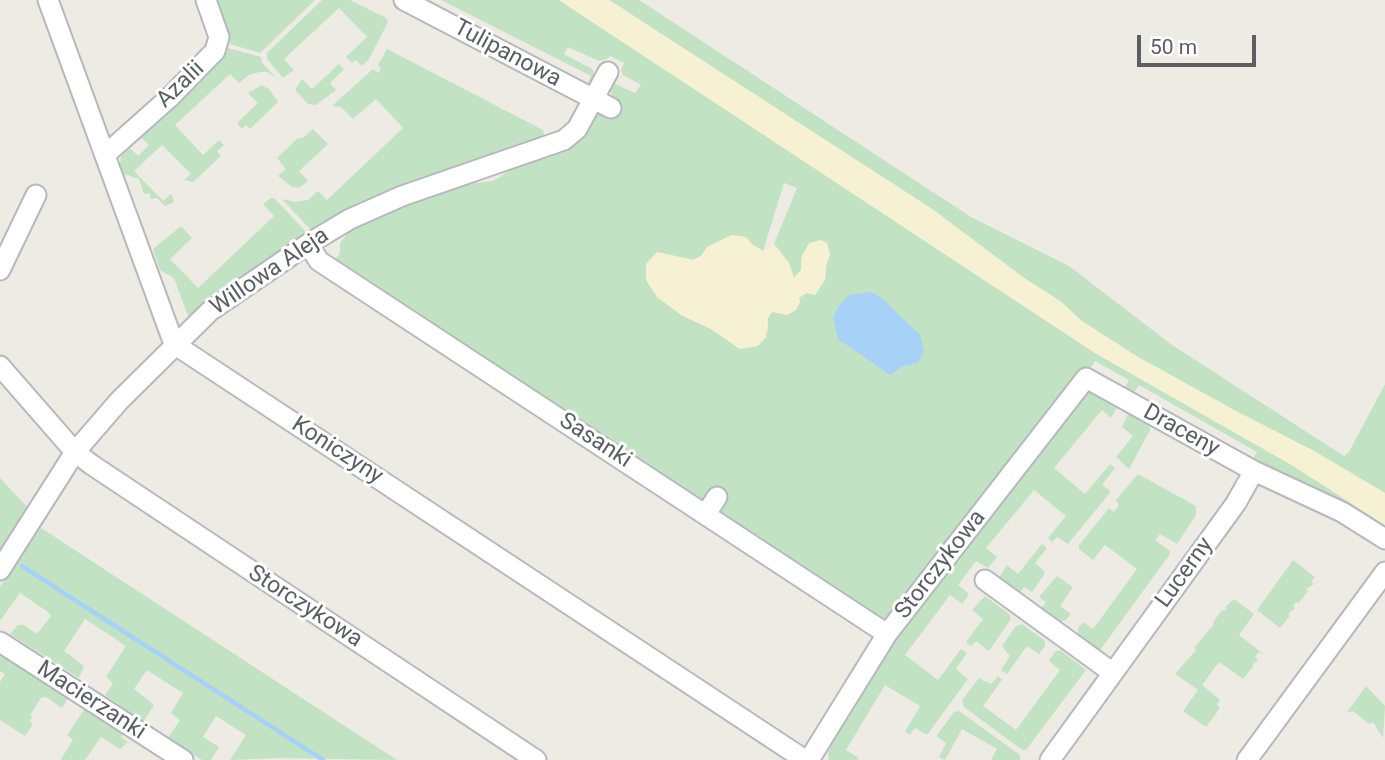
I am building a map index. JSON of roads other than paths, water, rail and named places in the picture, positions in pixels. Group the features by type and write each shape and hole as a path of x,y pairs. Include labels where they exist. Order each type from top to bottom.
{"street":[{"path":"48,0 174,344"},
{"name":"Azalii","path":"105,155 169,98 215,51 219,37 206,0"},
{"name":"Tulipanowa","path":"404,0 602,103"},
{"name":"Willowa Aleja","path":"0,570 75,452 119,401 210,311 308,244 350,219 379,206 478,177 564,140 602,103 608,72"},
{"path":"0,270 36,195"},
{"name":"Sasanki","path":"308,244 319,261 887,634"},
{"name":"Koniczyny","path":"174,344 807,760"},
{"name":"Storczykowa","path":"0,366 75,452 536,760"},
{"name":"Storczykowa","path":"807,760 887,634 1086,378"},
{"name":"Draceny","path":"1086,378 1254,471 1342,512 1385,539"},
{"name":"Lucerny","path":"1050,760 1236,503 1254,471"},
{"path":"706,514 717,497"},
{"path":"1247,760 1385,572"},
{"path":"985,580 1113,673"},
{"name":"Macierzanki","path":"0,642 183,760"}],"water":[{"path":"871,292 883,299 920,335 924,351 918,363 903,366 890,375 838,339 833,318 838,307 849,295"}],"waterway":[{"path":"22,566 323,760"}]}
